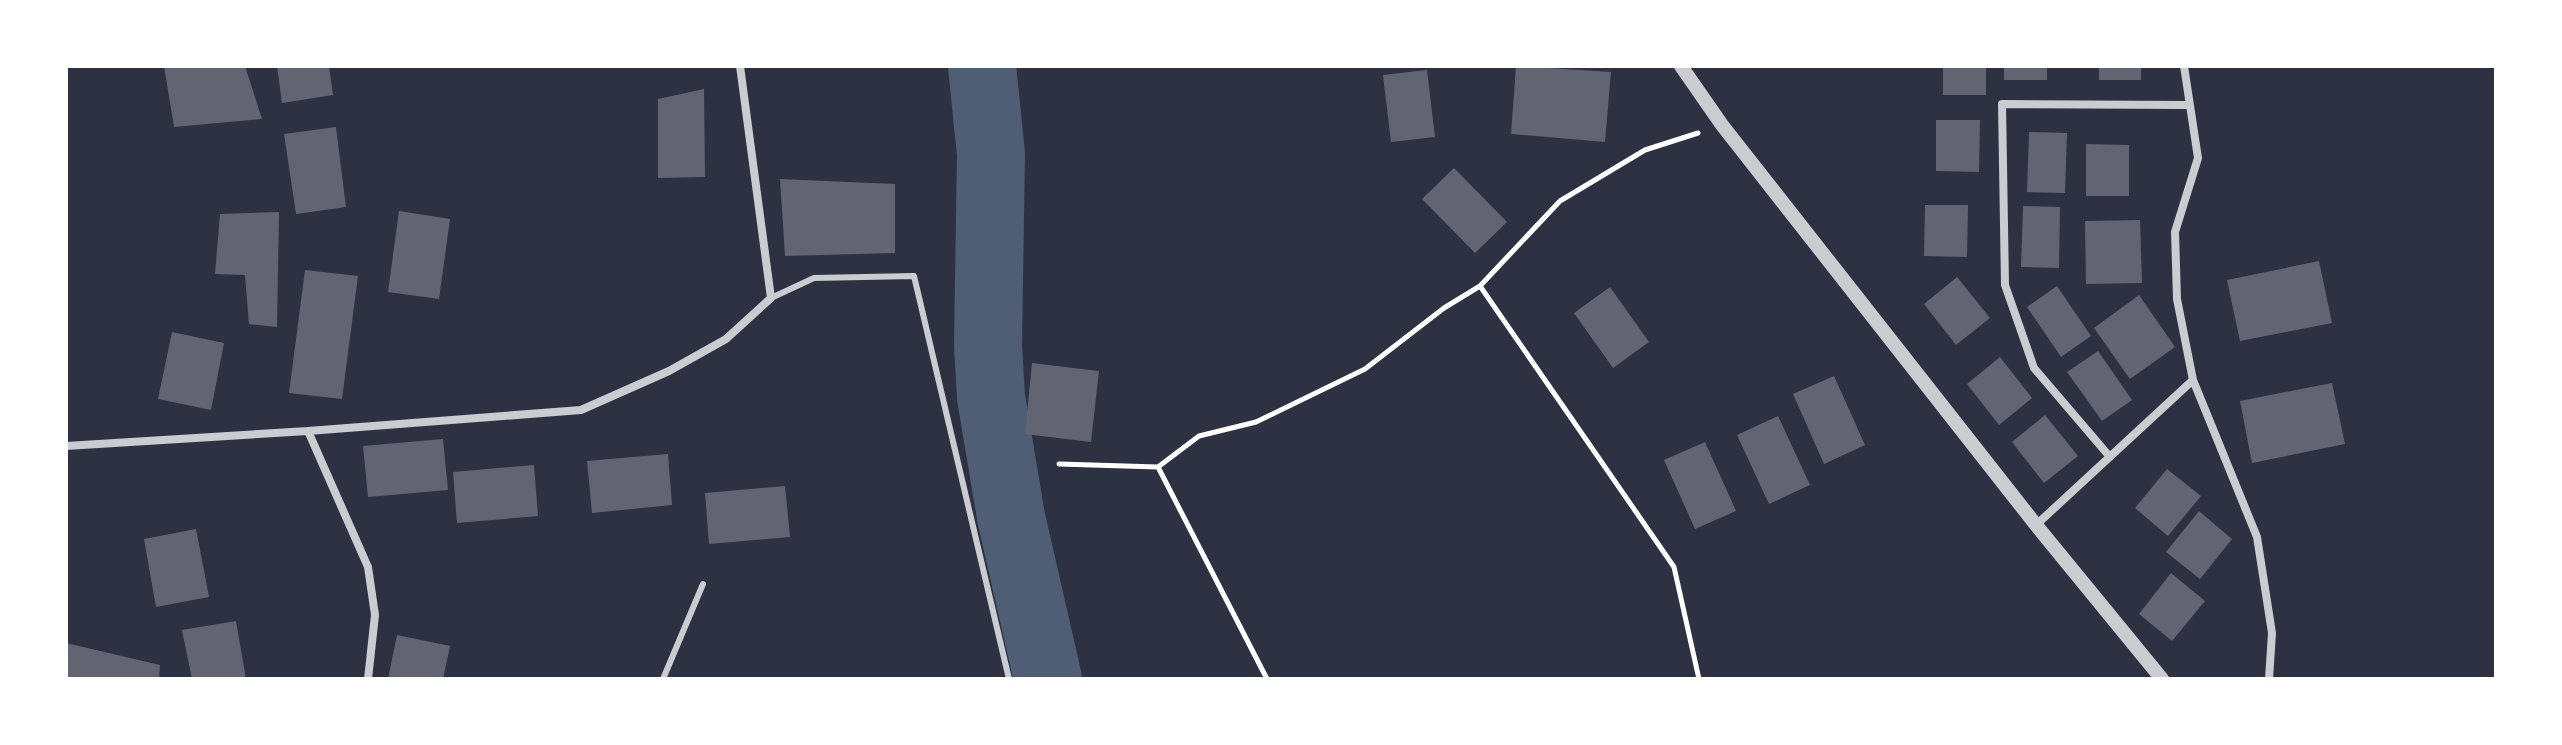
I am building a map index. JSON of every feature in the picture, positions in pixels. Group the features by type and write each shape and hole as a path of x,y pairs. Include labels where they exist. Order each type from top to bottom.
{"street":[{"path":"66,446 581,410 669,371 726,339 771,298 740,66"},
{"path":"1681,66 1722,125 2036,525 2162,679"},
{"path":"2184,66 2198,158 2175,232 2177,299 2193,380 2257,537 2272,633 2269,679"},
{"path":"2110,457 2034,368 2005,285 2002,104 2188,105"},
{"path":"2036,525 2193,380"},
{"path":"308,431 368,567 375,615 368,679"}],"lane":[{"path":"771,298 814,278 914,276 1009,679"},
{"path":"663,679 703,584"}],"path":[{"path":"1059,464 1158,467 1199,436 1256,422 1365,369 1444,308 1480,286 1560,201 1645,150 1722,125"},
{"path":"1480,286 1674,567 1699,679"},
{"path":"1158,467 1267,679"}],"building":[{"path":"164,66 245,66 262,119 174,127"},
{"path":"277,66 329,66 333,95 282,103"},
{"path":"1516,66 1611,72 1605,142 1511,134"},
{"path":"1943,66 1986,66 1986,95 1943,95"},
{"path":"2004,66 2047,66 2047,80 2004,80"},
{"path":"2099,66 2141,66 2141,80 2099,80"},
{"path":"1427,70 1435,137 1391,142 1383,75"},
{"path":"704,89 705,177 658,178 658,99"},
{"path":"1936,120 1980,120 1979,172 1936,171"},
{"path":"336,127 346,207 296,214 284,134"},
{"path":"2029,132 2067,133 2065,193 2027,192"},
{"path":"2086,144 2129,145 2129,196 2086,196"},
{"path":"1454,168 1507,222 1475,253 1422,199"},
{"path":"780,179 895,184 895,253 785,256"},
{"path":"1925,205 1968,205 1967,257 1924,256"},
{"path":"2023,206 2060,207 2059,268 2021,267"},
{"path":"399,211 450,219 439,299 388,292"},
{"path":"279,212 277,327 249,324 245,275 215,274 220,214"},
{"path":"2140,220 2142,283 2086,284 2085,221"},
{"path":"2319,261 2332,323 2240,341 2227,280"},
{"path":"305,270 358,276 342,399 289,393"},
{"path":"1957,277 1990,318 1956,345 1924,304"},
{"path":"2057,286 2091,336 2061,357 2027,307"},
{"path":"1610,287 1649,342 1613,368 1574,313"},
{"path":"2139,295 2175,347 2130,379 2094,328"},
{"path":"172,332 224,343 211,410 158,399"},
{"path":"2098,351 2132,400 2102,421 2067,372"},
{"path":"2000,357 2032,398 1999,425 1967,384"},
{"path":"1032,363 1099,371 1091,442 1025,434"},
{"path":"1834,376 1865,445 1824,464 1793,394"},
{"path":"2332,383 2345,444 2252,463 2240,401"},
{"path":"2045,415 2078,456 2044,483 2012,442"},
{"path":"1778,416 1810,485 1769,504 1737,435"},
{"path":"443,439 448,490 368,497 363,446"},
{"path":"1705,442 1736,511 1695,529 1664,460"},
{"path":"668,454 672,505 592,513 587,461"},
{"path":"534,465 538,516 457,523 453,472"},
{"path":"2167,469 2201,496 2168,536 2135,508"},
{"path":"785,486 790,537 709,544 705,493"},
{"path":"2199,511 2232,539 2200,579 2166,552"},
{"path":"196,529 209,597 156,607 144,539"},
{"path":"2171,573 2205,601 2172,641 2139,614"},
{"path":"236,621 246,679 192,679 182,630"},
{"path":"397,635 450,646 443,679 388,679"},
{"path":"66,643 160,665 159,679 66,679"}],"waterway":[{"path":"982,66 991,154 988,345 991,397 1011,517 1048,679"}]}
